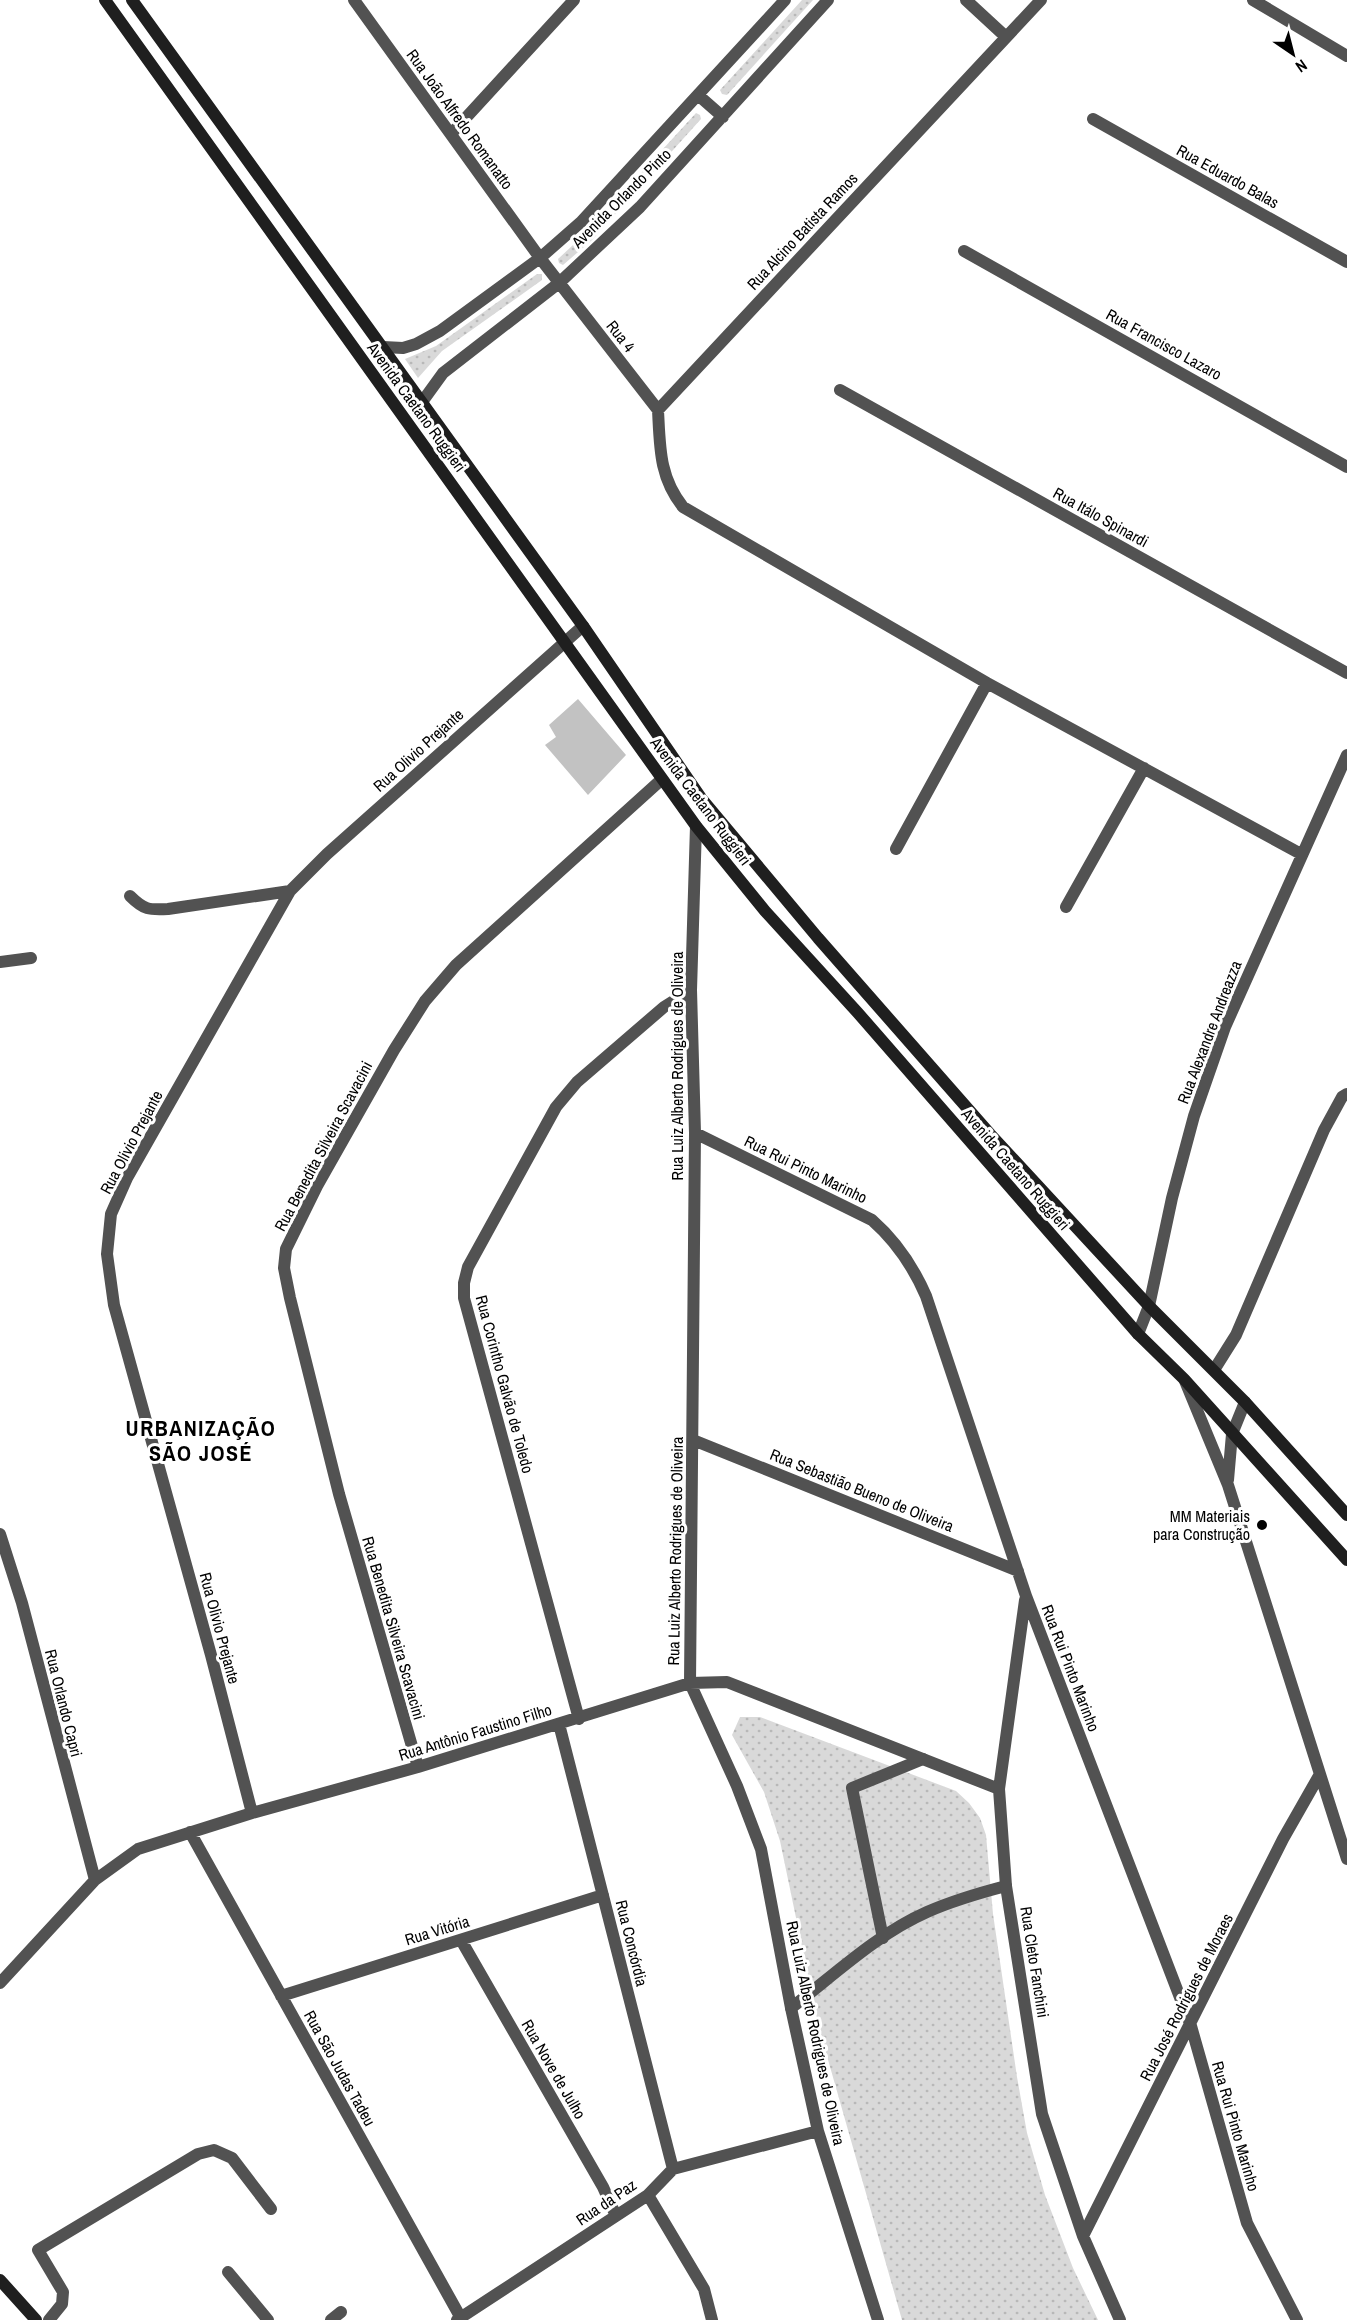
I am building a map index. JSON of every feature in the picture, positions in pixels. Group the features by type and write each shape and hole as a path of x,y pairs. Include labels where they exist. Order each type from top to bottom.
{"main road":[{"name":"Avenida Caetano Ruggieri","path":"105,0 696,826 765,910 866,1022 1137,1334 1184,1379 1347,1560"},
{"name":"Avenida Caetano Ruggieri","path":"132,0 583,626 701,798 990,1134 1149,1306 1245,1402 1347,1515"},
{"path":"0,2280 36,2320"}],"street":[{"path":"451,134 574,0"},
{"name":"Avenida Orlando Pinto","path":"383,347 403,348 440,331 540,258 581,222 785,0"},
{"name":"Avenida Orlando Pinto","path":"422,402 443,373 559,283 640,207 828,0"},
{"path":"966,0 1006,37"},
{"name":"Rua Alcino Batista Ramos","path":"658,410 1041,0"},
{"path":"1253,0 1347,57"},
{"name":"Rua João Alfredo Romanatto","path":"360,3 559,283"},
{"path":"698,95 723,117"},
{"name":"Rua Eduardo Balas","path":"1093,119 1347,262"},
{"name":"Rua Francisco Lazaro","path":"964,251 1347,467"},
{"name":"Rua 4","path":"559,283 658,410"},
{"name":"Rua Itálo Spinardi","path":"840,390 1347,673"},
{"path":"658,410 664,476 683,507 987,683 1301,854"},
{"name":"Rua Olivio Prejante","path":"252,1813 205,1633 114,1305 107,1254 111,1214 128,1178 290,891 327,854 583,626"},
{"path":"896,849 987,683"},
{"name":"Rua Alexandre Andreazza","path":"1137,1334 1149,1306 1172,1198 1194,1116 1225,1027 1347,754"},
{"path":"1066,907 1144,768"},
{"name":"Rua Benedita Silveira Scavacini","path":"418,1767 339,1494 290,1298 284,1268 286,1249 335,1155 394,1050 425,1001 456,965 661,780"},
{"name":"Rua Luiz Alberto Rodrigues de Oliveira","path":"696,826 691,990 695,1133 690,1683 737,1786 761,1849 791,2008 818,2131 878,2320"},
{"path":"130,896 140,907 152,910 290,891"},
{"path":"0,962 31,958"},
{"name":"Rua Corintho Galvão de Toledo","path":"579,1719 464,1298 464,1283 468,1267 556,1107 577,1082 664,1007 691,990"},
{"path":"1214,1370 1236,1335 1324,1130 1342,1097 1347,1094"},
{"name":"Rua Rui Pinto Marinho","path":"695,1133 872,1220 889,1235 913,1266 926,1296 1026,1596 1191,2026 1247,2223 1297,2320"},
{"path":"1184,1379 1228,1485 1347,1859"},
{"path":"1228,1485 1232,1434 1245,1402"},
{"name":"Rua Sebastião Bueno de Oliveira","path":"693,1440 1018,1571"},
{"name":"Rua Orlando Capri","path":"0,1534 22,1603 95,1880"},
{"name":"Rua Cleto Fanchini","path":"1026,1596 999,1789 1006,1886 1042,2114 1083,2236 1120,2320"},
{"name":"Rua Antônio Faustino Filho","path":"0,1983 95,1880 138,1849 252,1813 579,1719 690,1683 727,1682 999,1789"},
{"name":"Rua Concórdia","path":"560,1724 673,2169"},
{"path":"883,1938 852,1788 923,1759"},
{"name":"Rua José Rodrigues de Moraes","path":"1083,2236 1191,2026 1283,1839 1320,1774"},
{"name":"Rua São Judas Tadeu","path":"190,1832 460,2319"},
{"path":"791,2008 883,1938 926,1912 969,1896 1006,1886"},
{"name":"Rua Vitória","path":"281,1996 603,1895"},
{"name":"Rua Nove de Julho","path":"461,1940 603,2187 616,2216"},
{"path":"673,2169 818,2131"},
{"path":"49,2320 62,2304 63,2292 38,2250 198,2154 214,2150 232,2158 271,2209"},
{"name":"Rua da Paz","path":"460,2319 648,2195 673,2169"},
{"path":"648,2195 704,2289 712,2320"},
{"path":"228,2272 268,2320"},
{"path":"331,2320 341,2312"}],"shaded area":[{"path":"802,0 813,0 727,95 722,94 720,90"},
{"path":"696,113 701,119 592,240 563,265 559,263 558,259 587,232"},
{"path":"537,274 542,274 542,280 442,351 418,378 405,359 436,346"},
{"path":"740,1717 760,1717 956,1791 980,1818 986,1835 993,1914 1027,2133 1045,2195 1073,2268 1098,2320 902,2320 819,2028 780,1841 764,1792 732,1735"}],"building":[{"path":"578,699 626,755 588,795 545,745 556,737 549,725"}],"place":[{"name":"MM Materiais para Construção","path":"1262,1525"}],"district":[{"name":"URBANIZAÇÃO SÃO JOSÉ","path":"201,1440"}]}
